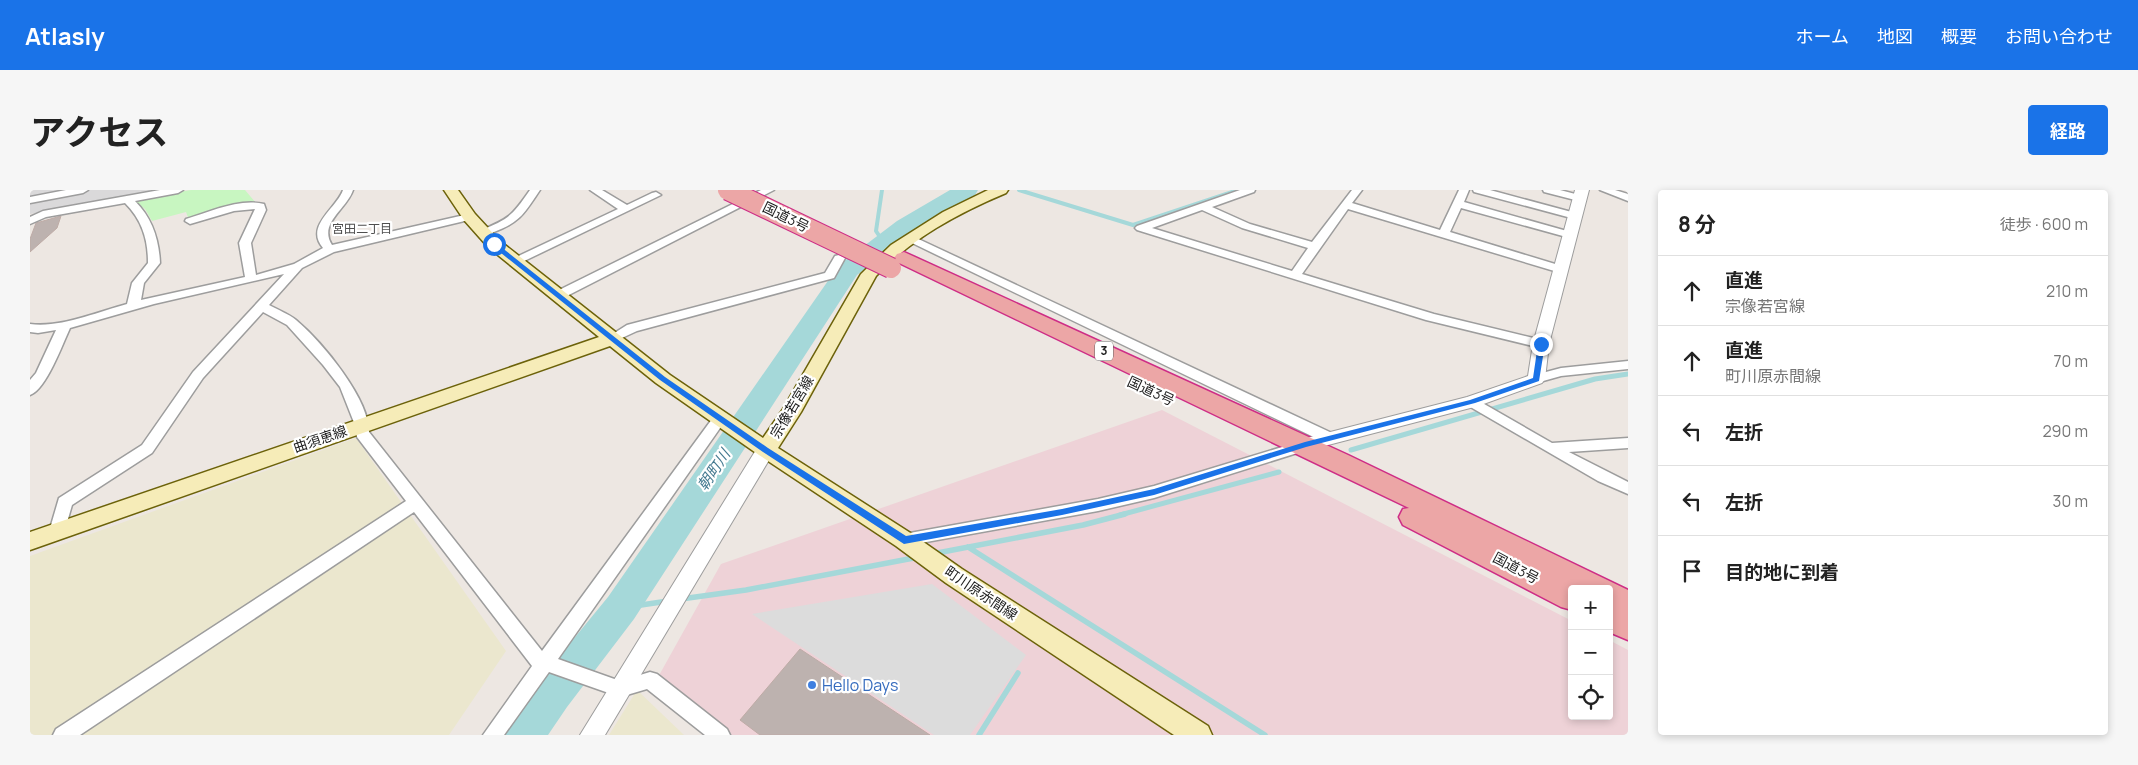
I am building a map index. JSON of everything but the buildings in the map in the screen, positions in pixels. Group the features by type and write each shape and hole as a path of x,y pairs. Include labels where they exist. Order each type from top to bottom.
{"highway":[{"name":"国道3号","path":"728,190 902,255"},
{"name":"国道3号","path":"758,190 902,255 1304,445 1463,521 1589,585"},
{"name":"国道3号","path":"1304,445 1472,546 1568,596"},
{"path":"1613,597 1628,605"},
{"path":"1613,620 1628,627"}],"main road":[{"name":"宗像若宮線","path":"456,192 469,217 514,262 663,378 766,450 790,412 869,274 888,255 902,255 960,208 1001,190"},
{"name":"曲須恵線","path":"30,541 611,339"},
{"name":"町川原赤間線","path":"766,450 904,540 954,576 1198,735"}],"street":[{"path":"30,200 60,192 84,190"},
{"path":"30,221 43,214 178,190"},
{"path":"330,249 325,244 324,225 330,213 346,198 348,190"},
{"path":"483,233 503,225 517,216 535,190"},
{"path":"595,190 626,208"},
{"path":"557,296 769,190"},
{"path":"1250,190 1141,228 1430,317 1541,344"},
{"path":"1295,275 1314,246 1357,190"},
{"path":"1444,234 1464,190"},
{"path":"1478,190 1574,216"},
{"path":"1536,379 1541,344 1580,194 1548,190"},
{"path":"1605,190 1628,198"},
{"path":"514,262 656,195"},
{"path":"127,199 141,212 154,246 154,263 138,283 132,306"},
{"path":"1458,204 1570,235"},
{"path":"190,221 232,209 253,205 260,206 261,210 245,243 251,279"},
{"path":"1346,205 1561,268"},
{"path":"1203,207 1246,226 1314,246"},
{"path":"30,328 38,329 65,325 132,306 251,279 298,266 330,249 469,217"},
{"path":"902,255 1304,445"},
{"path":"611,339 632,328 830,275 840,258"},
{"path":"57,532 65,502 147,449 198,375 298,266"},
{"path":"261,306 291,322 328,362 346,386 362,424 362,434 544,664 620,689 650,680 720,735"},
{"path":"30,390 42,374 65,325"},
{"path":"904,540 1089,507 1154,492 1304,445 1472,402 1561,372 1628,365"},
{"path":"1472,402 1602,477 1628,488"},
{"path":"493,735 720,418"},
{"path":"1550,448 1628,443"},
{"path":"592,735 766,450"},
{"path":"63,735 415,503"}],"shaded area":[{"path":"30,190 161,190 30,214"},
{"path":"1162,410 1568,619 1568,720 1613,720 1613,642 1628,650 1628,735 732,735 657,679 721,564"},
{"path":"356,438 506,651 449,735 30,735 30,556"},
{"path":"932,584 1026,655 970,735 934,735 752,614"},
{"path":"637,690 684,735 609,735"}],"green space":[{"path":"191,190 245,190 256,203 189,220 186,212 152,221 145,209 132,199"}],"waterway":[{"path":"882,190 876,231 882,240"},
{"name":"朝町川","path":"525,735 553,694 621,608 848,270 905,226 967,190"},
{"path":"1019,190 1133,225 1238,190"},
{"path":"1351,450 1595,379 1628,374"},
{"path":"1120,515 1279,472"},
{"path":"968,547 1083,525 1125,514"},
{"path":"932,554 968,547"},
{"path":"968,547 1265,735"},
{"path":"681,599 746,590 919,557"},
{"path":"621,608 668,601"},
{"path":"979,735 1018,673"}],"place":[{"name":"Hello Days","path":"812,685"}],"district":[{"name":"宮田二丁目","path":"362,229"}],"route":[{"path":"494,244 611,339 663,378 766,450 904,540 1062,512 1154,492 1305,444 1472,402 1536,379 1541,344"}]}
